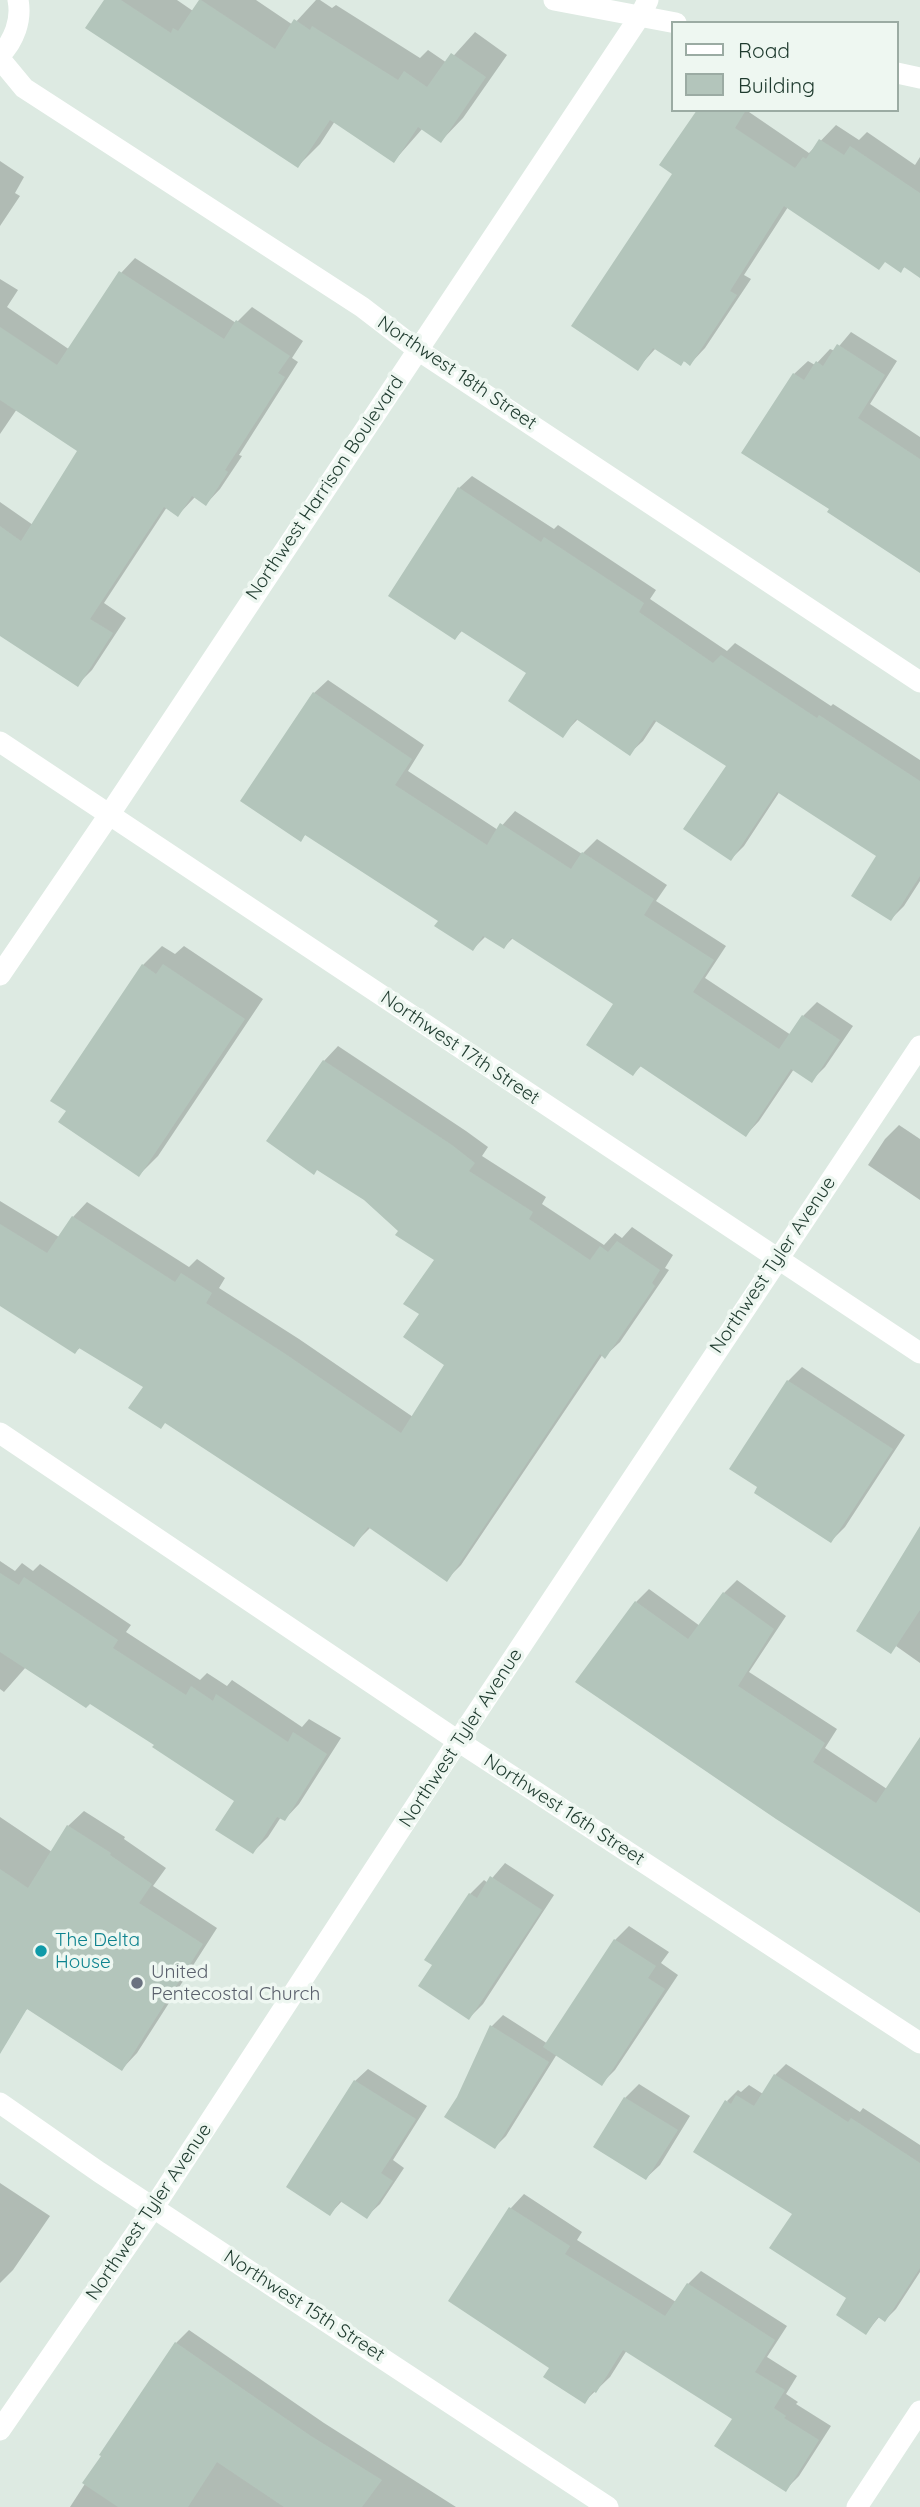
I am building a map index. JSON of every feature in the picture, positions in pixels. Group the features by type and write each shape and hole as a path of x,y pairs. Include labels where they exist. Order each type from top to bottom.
{"street":[{"name":"Northwest 18th Street","path":"18,0 16,30 0,57 24,88 362,307 418,350 920,681"},
{"path":"554,0 644,8 672,21"},
{"name":"Northwest Harrison Boulevard","path":"0,975 644,8"},
{"path":"899,73 920,78"},
{"name":"Northwest 17th Street","path":"0,742 920,1353"},
{"name":"Northwest Tyler Avenue","path":"0,2430 154,2207 458,1741 920,1046"},
{"name":"Northwest 16th Street","path":"0,1433 458,1741 920,2043"},
{"name":"Northwest 15th Street","path":"0,2103 608,2507"},
{"path":"857,2507 920,2411"}],"building":[{"path":"104,0 121,0 171,33 173,28 178,31 201,0 275,49 294,19 310,30 312,26 398,80 404,71 427,87 451,53 486,77 441,143 418,127 394,163 330,120 298,168 85,28"},
{"path":"696,112 745,112 735,128 795,168 803,157 806,159 819,139 844,155 850,146 920,193 920,278 904,267 901,273 885,262 879,270 784,206 730,291 737,295 690,366 684,361 681,366 653,348 638,371 571,326 672,174 659,165"},
{"path":"119,271 224,339 236,320 290,356 278,373 285,377 225,470 228,472 206,506 192,496 178,517 164,507 90,619 113,633 78,687 0,636 0,526 21,541 77,451 0,400 0,327 57,365"},
{"path":"837,344 885,375 858,418 920,459 920,573 827,512 829,509 741,453 793,373 804,380 816,361 823,366"},
{"path":"458,487 541,542 544,537 644,603 639,612 713,663 721,655 920,781 920,876 891,921 851,896 876,856 777,792 731,861 683,829 726,766 654,720 630,756 576,719 563,738 508,701 526,673 461,631 455,640 388,596"},
{"path":"313,692 412,759 395,785 487,845 500,823 571,869 582,852 654,899 644,915 714,960 693,992 779,1049 802,1015 840,1040 812,1083 791,1069 746,1137 640,1066 633,1076 586,1045 613,1004 511,938 504,949 483,936 473,951 434,926 438,921 305,835 301,842 240,801"},
{"path":"142,964 156,974 163,964 245,1019 139,1177 58,1122 66,1111 50,1101"},
{"path":"323,1060 452,1145 475,1163 469,1171 533,1212 529,1219 590,1260 600,1246 608,1252 617,1241 660,1270 652,1283 655,1286 605,1359 600,1354 447,1582 368,1527 354,1547 165,1423 161,1429 128,1408 143,1387 79,1348 75,1354 0,1306 0,1224 47,1253 72,1216 175,1282 181,1273 212,1293 206,1303 401,1433 444,1365 403,1337 419,1314 403,1304 434,1260 395,1235 398,1231 364,1200 317,1170 314,1175 266,1141"},
{"path":"787,1380 893,1449 831,1543 754,1493 757,1487 729,1469"},
{"path":"920,1526 920,1610 891,1654 856,1631"},
{"path":"0,1573 19,1585 24,1577 118,1640 113,1648 186,1695 191,1686 213,1701 216,1694 288,1742 293,1732 327,1754 285,1821 277,1817 253,1854 215,1830 234,1801 90,1704 86,1708 0,1652"},
{"path":"723,1592 774,1629 738,1686 825,1743 813,1762 876,1803 920,1737 920,1913 575,1682 635,1601 688,1639"},
{"path":"67,1825 152,1884 139,1903 203,1944 122,2071 27,2009 0,2054 0,1869 28,1888"},
{"path":"490,1876 542,1910 469,2020 418,1986 432,1965 424,1960 469,1893 477,1898"},
{"path":"614,1939 656,1966 648,1978 665,1989 602,2086 543,2047"},
{"path":"490,2025 549,2062 495,2149 444,2117 457,2097"},
{"path":"774,2074 848,2122 851,2118 920,2163 920,2268 885,2322 878,2317 866,2335 836,2315 846,2298 769,2248 792,2214 693,2152 725,2100 731,2104 736,2095 754,2106"},
{"path":"354,2080 416,2119 381,2173 393,2181 367,2219 340,2201 330,2216 286,2187"},
{"path":"624,2097 678,2130 646,2180 593,2147"},
{"path":"509,2207 570,2246 565,2254 665,2316 687,2283 775,2340 755,2372 785,2390 774,2408 786,2416 784,2418 819,2440 786,2492 714,2446 732,2419 623,2350 596,2393 593,2391 585,2404 543,2377 549,2368 448,2301"},
{"path":"175,2342 311,2436 382,2480 362,2507 284,2507 217,2462 188,2507 118,2507 82,2483"}],"place":[{"name":"The Delta House","path":"41,1951"},
{"name":"United Pentecostal Church","path":"137,1983"}]}
